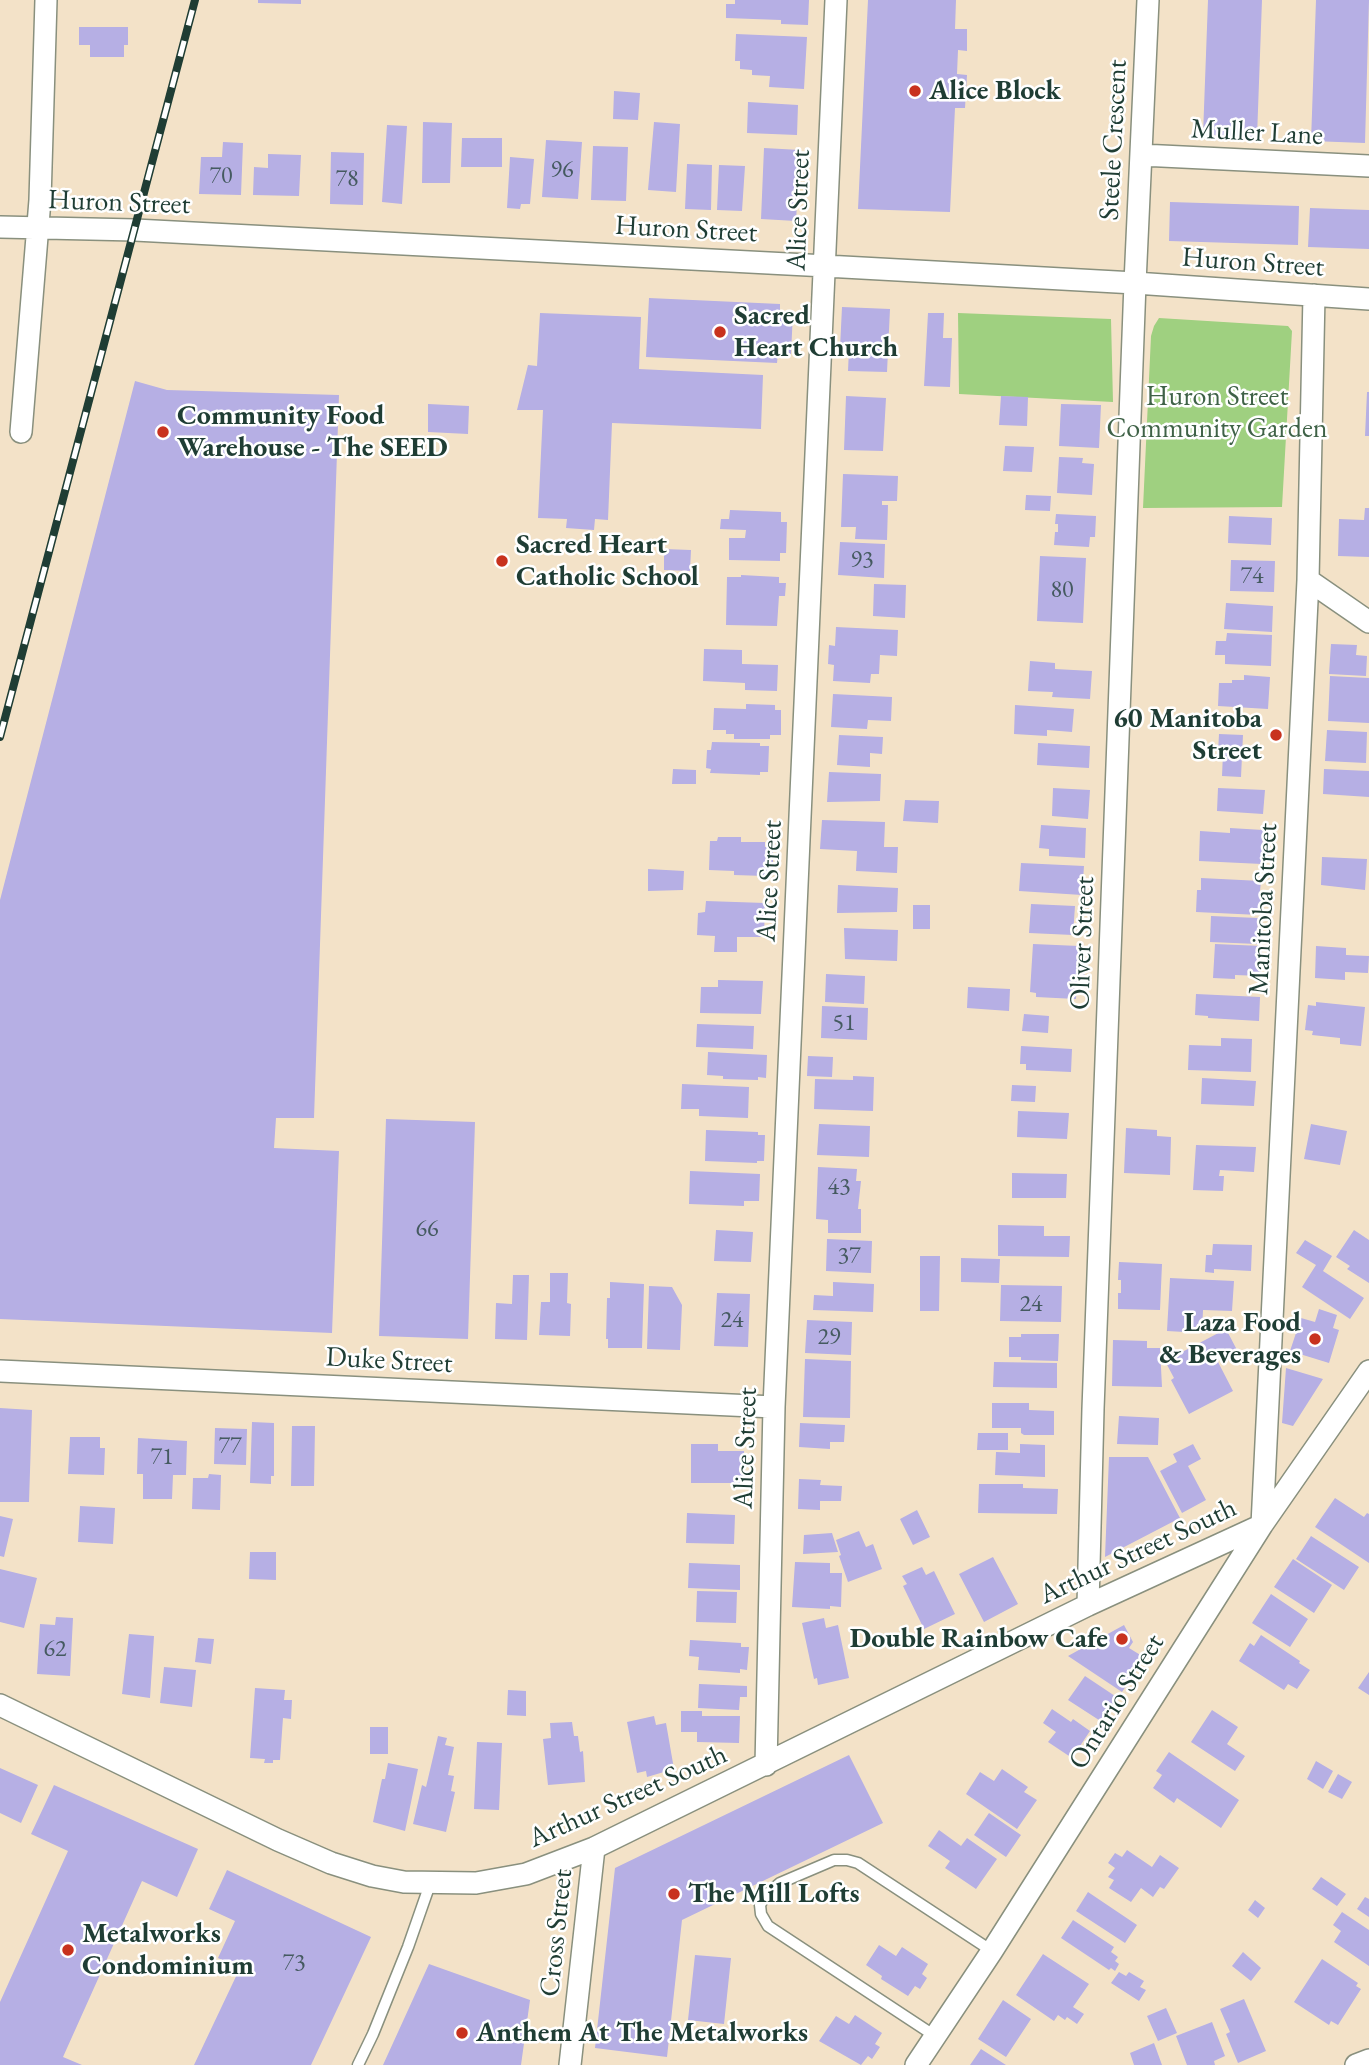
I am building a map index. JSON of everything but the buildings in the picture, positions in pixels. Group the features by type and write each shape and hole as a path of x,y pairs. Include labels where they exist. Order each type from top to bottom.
{"street":[{"path":"21,432 38,229 46,0"},
{"name":"Alice Street","path":"766,1765 775,1406 836,0"},
{"name":"Steele Crescent","path":"1136,283 1149,0"},
{"name":"Muller Lane","path":"1141,155 1369,166"},
{"name":"Huron Street","path":"0,227 159,231 825,266 1369,299"},
{"name":"Oliver Street","path":"1088,1605 1093,1409 1136,283"},
{"name":"Manitoba Street","path":"1262,1525 1308,580 1314,295"},
{"path":"1308,580 1369,622"},
{"name":"Duke Street","path":"0,1371 775,1406"},
{"name":"Ontario Street","path":"916,2065 992,1951 1262,1525 1369,1371"},
{"name":"Arthur Street South","path":"0,1704 324,1860 372,1876 430,1884 476,1882 511,1877 549,1867 594,1848 1088,1605 1262,1525"},
{"name":"Cross Street","path":"570,2065 594,1848"},
{"path":"1356,2065 1369,2060"}],"lane":[{"path":"934,2036 768,1926 761,1914 760,1905 765,1896 780,1883 834,1860 847,1860 858,1863 992,1951"},
{"path":"358,2065 408,1947 430,1884"}],"green space":[{"path":"958,313 1111,319 1113,402 959,394"},
{"name":"Huron Street Community Garden","path":"1159,318 1288,326 1292,331 1282,507 1143,508 1151,336"}],"railway":[{"path":"0,737 195,0"}],"place":[{"name":"Alice Block","path":"915,91"},
{"name":"Sacred Heart Church","path":"720,332"},
{"name":"Community Food Warehouse - The SEED","path":"163,432"},
{"name":"Sacred Heart Catholic School","path":"502,561"},
{"name":"60 Manitoba Street","path":"1276,735"},
{"name":"Laza Food & Beverages","path":"1315,1339"},
{"name":"Double Rainbow Cafe","path":"1122,1639"},
{"name":"The Mill Lofts","path":"674,1894"},
{"name":"Metalworks Condominium","path":"68,1950"},
{"name":"Anthem At The Metalworks","path":"462,2033"}]}
